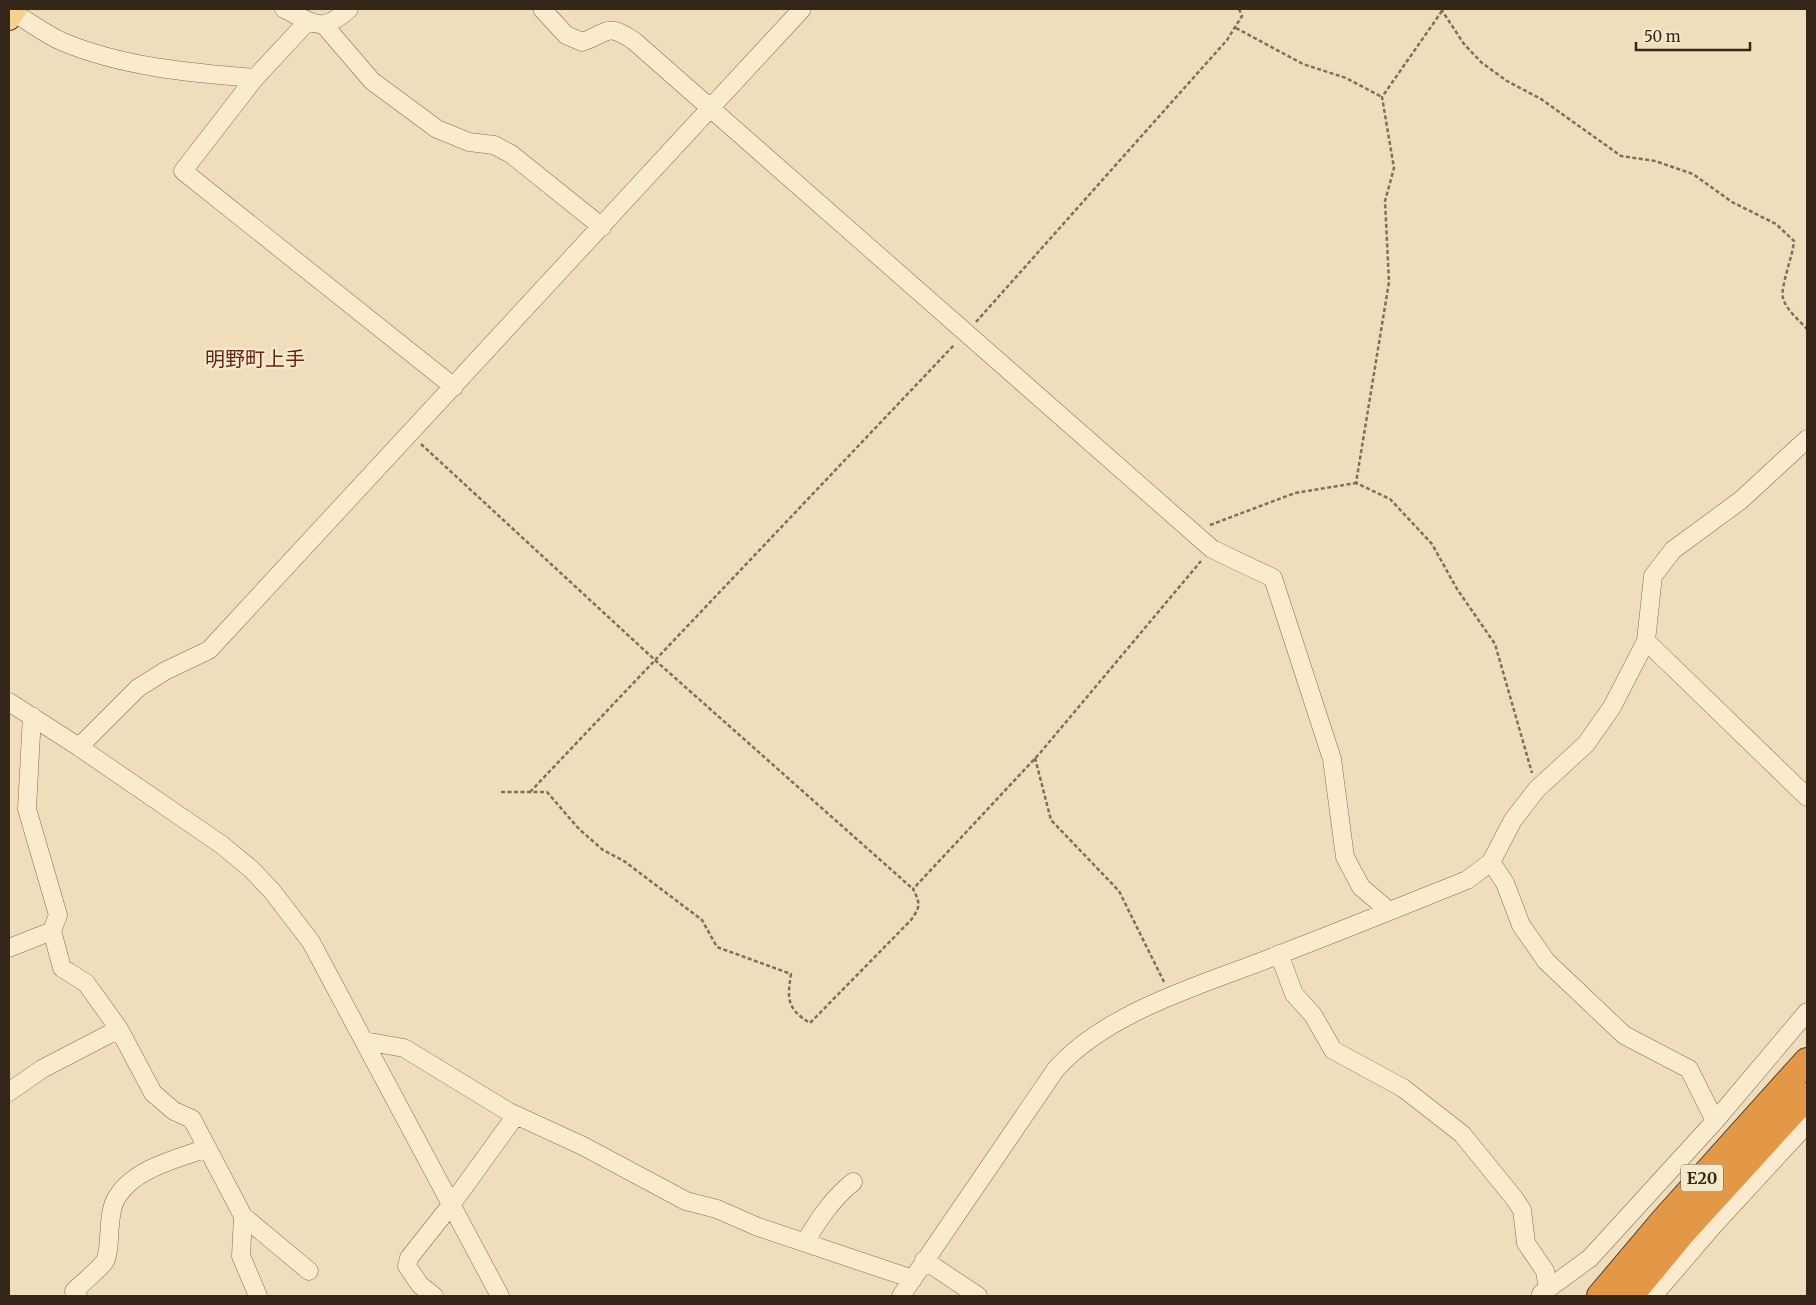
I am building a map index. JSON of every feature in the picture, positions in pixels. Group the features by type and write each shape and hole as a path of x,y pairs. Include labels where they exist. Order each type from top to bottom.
{"highway":[{"name":"E20","path":"1600,1296 1672,1212 1807,1062"},
{"name":"E20","path":"1630,1296 1683,1232 1807,1096"}],"street":[{"path":"284,9 316,23 372,81 429,124 469,142 494,145 511,154 602,227"},
{"path":"349,9 334,22 316,23 255,78 183,171 454,387"},
{"path":"542,9 566,35 582,42 592,39 601,31 622,32 1212,549 1273,578 1332,759 1345,857 1361,887 1389,911"},
{"path":"79,747 138,688 165,671 210,650 802,9"},
{"path":"13,13 61,41 90,52 193,73 255,78"},
{"path":"364,1041 404,1048 516,1115 583,1146 686,1201 717,1209 758,1227 805,1242 906,1291 924,1260 1056,1069 1070,1053 1090,1038 1127,1017 1171,997 1467,880 1491,862 1513,820 1537,789 1586,744 1612,708 1646,641 1653,576 1673,550 1741,500 1807,439"},
{"path":"1646,641 1807,797"},
{"path":"9,702 79,747 222,845 258,877 290,912 311,942 500,1296"},
{"path":"32,716 27,809 58,915 52,931 62,968 86,983 120,1029 153,1094 174,1111 192,1119 243,1216 309,1271"},
{"path":"1491,862 1505,884 1521,925 1546,961 1624,1035 1689,1069 1715,1121"},
{"path":"9,948 52,931"},
{"path":"1279,954 1294,994 1314,1015 1333,1050 1404,1088 1462,1134 1514,1198 1522,1210 1526,1243 1544,1271 1544,1292"},
{"path":"1544,1292 1590,1258 1715,1121 1807,1012"},
{"path":"9,1092 42,1069 120,1029"},
{"path":"434,1296 420,1285 407,1266 409,1258 451,1206 516,1115"},
{"path":"1653,1296 1713,1226 1807,1124"},
{"path":"78,1296 74,1290 105,1260 110,1220 116,1197 129,1183 147,1171 207,1148"},
{"path":"805,1242 826,1209 840,1193 854,1182"},
{"path":"243,1216 241,1256 258,1296"},
{"path":"924,1260 978,1296"}],"path":[{"path":"530,792 966,333 1236,28 1242,16 1239,9"},
{"path":"1356,483 1389,282 1385,201 1394,168 1382,97 1442,10 1464,44 1482,63 1507,81 1541,100 1621,156 1655,161 1693,174 1732,202 1764,217 1787,233 1794,241 1793,252 1783,288 1783,298 1807,329"},
{"path":"1236,28 1303,64 1346,78 1382,97"},
{"path":"411,434 656,661 913,889 919,901 918,911 810,1023 797,1015 790,1004 788,990 792,974 717,947 702,920 624,861 603,850 580,829 547,792 501,792"},
{"path":"1193,532 1295,493 1356,483 1390,499 1432,544 1456,589 1495,644 1537,789"},
{"path":"913,889 1035,758 1212,549"},
{"path":"1035,758 1051,820 1119,891 1171,997"}],"district":[{"name":"明野町上手","path":"255,358"}]}
